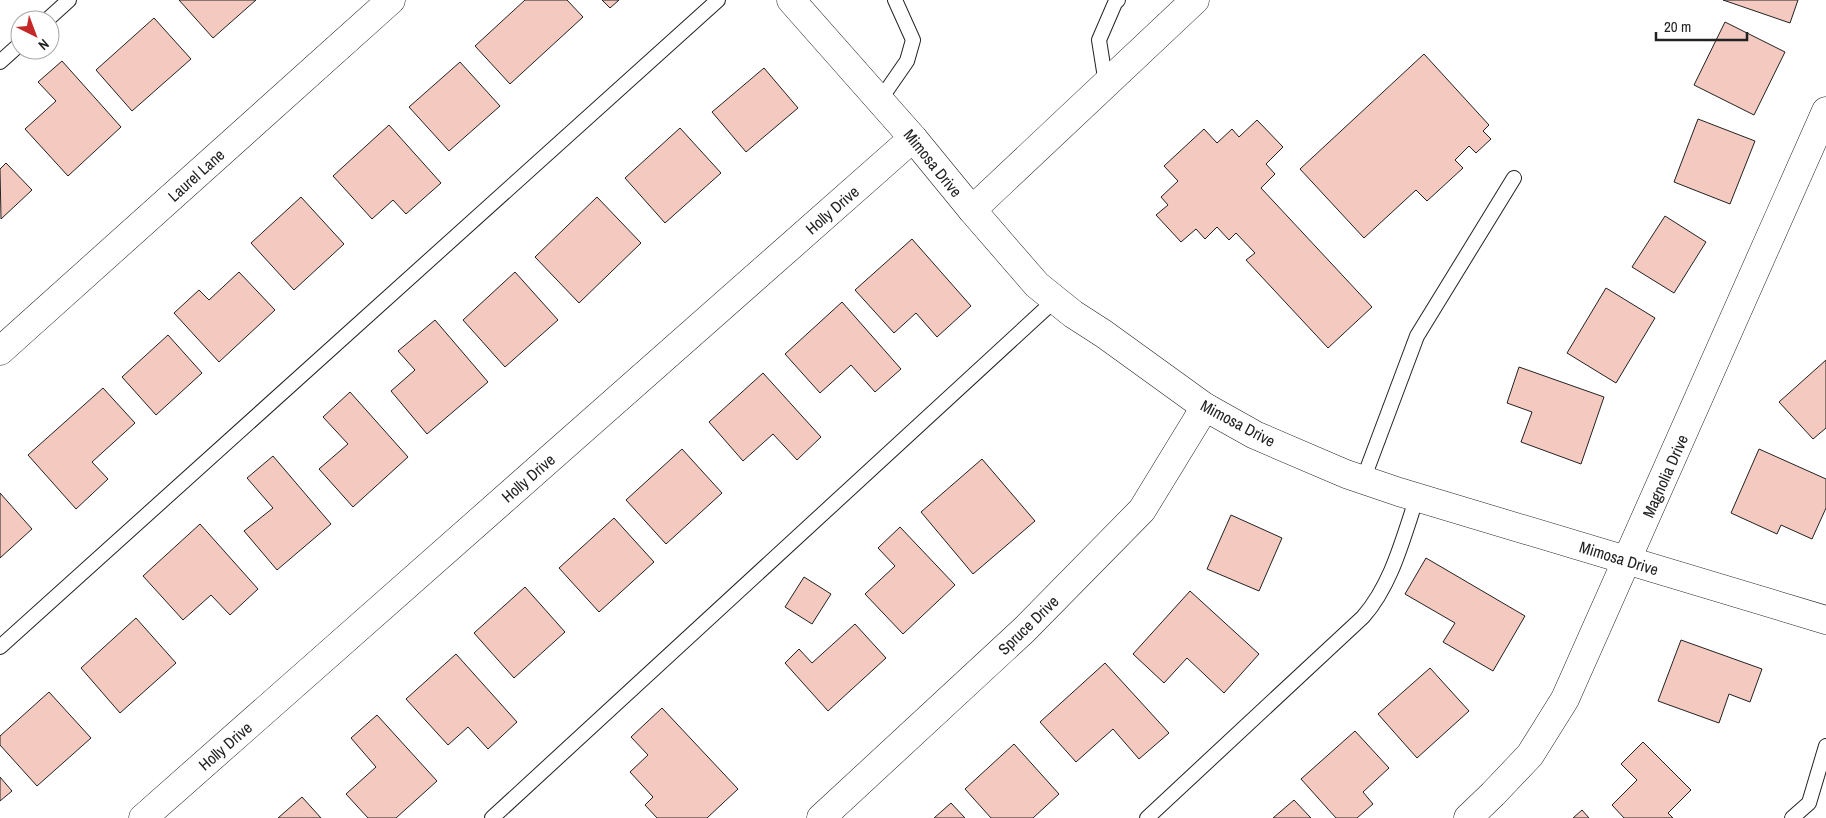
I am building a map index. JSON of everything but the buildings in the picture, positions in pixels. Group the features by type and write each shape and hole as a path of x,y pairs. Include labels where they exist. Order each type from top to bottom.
{"street":[{"name":"Laurel Lane","path":"0,351 391,0"},
{"name":"Mimosa Drive","path":"790,0 914,138 972,210 1037,285 1072,314 1104,334 1205,407 1255,435 1363,480 1826,620"},
{"path":"972,210 1195,0"},
{"name":"Magnolia Drive","path":"1468,818 1494,794 1530,755 1565,700 1826,111"},
{"name":"Holly Drive","path":"143,818 914,138"},
{"name":"Spruce Drive","path":"821,818 1024,630 1142,510 1205,407"}],"lane":[{"path":"58,10 69,0"},
{"path":"0,647 718,0"},
{"path":"880,100 907,62 913,40 895,0"},
{"path":"1106,84 1099,40 1118,0"},
{"path":"0,62 10,53"},
{"path":"1363,480 1417,336 1514,178"},
{"path":"492,818 1055,300"},
{"path":"1147,818 1363,617 1374,604 1390,574 1417,497"},
{"path":"1792,818 1808,803 1826,746"}]}
